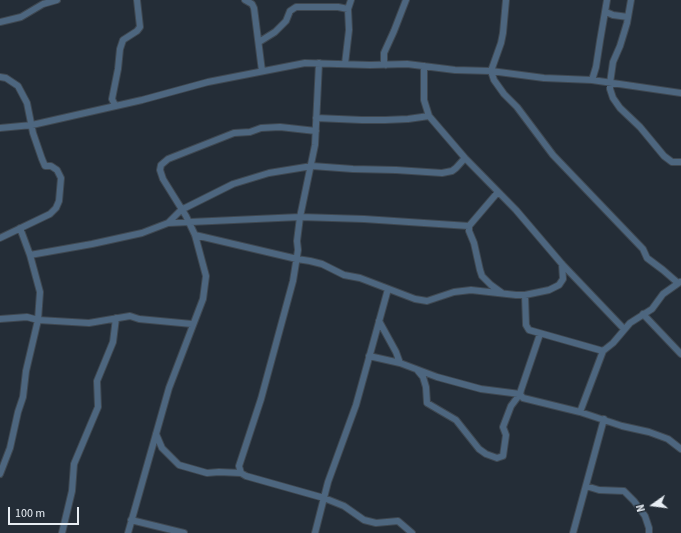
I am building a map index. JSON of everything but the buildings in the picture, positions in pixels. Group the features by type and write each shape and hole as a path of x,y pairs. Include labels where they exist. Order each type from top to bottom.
{"street":[{"path":"0,22 20,17 43,4 57,0"},
{"path":"116,105 112,99 120,49 123,40 137,31 140,27 137,0"},
{"path":"245,0 252,4 254,8 262,71"},
{"path":"345,64 349,30 348,9 351,0"},
{"path":"386,65 384,62 384,53 406,0"},
{"path":"506,0 501,43 491,71 494,80 504,94 517,107 553,155 642,249 647,258 679,282 663,294 652,309 635,319 624,329 613,343 603,351 580,412"},
{"path":"592,80 596,67 607,0"},
{"path":"631,0 620,46 613,62 610,83 613,98 620,108 640,128 664,156 672,162 681,162"},
{"path":"259,42 275,32 286,21 290,11 296,7 345,7 348,9"},
{"path":"606,12 628,17"},
{"path":"0,128 32,125 208,82 305,63 386,65 407,64 455,70 491,71 544,78 592,80 678,93 681,98"},
{"path":"241,473 239,466 260,399 293,281 298,250 297,241 300,217 312,166 316,131 319,63"},
{"path":"424,66 424,100 429,116 465,158 498,192 562,264 624,329"},
{"path":"0,76 18,86 27,103 36,141 45,166 51,166 57,170 61,178 59,201 56,208 50,214 0,238"},
{"path":"316,118 385,120 429,116"},
{"path":"128,533 169,388 202,299 206,276 195,235 164,179 160,170 162,165 168,159 234,133 250,132 261,128 280,127 316,131"},
{"path":"30,255 142,233 168,222 182,210 232,184 269,173 312,166 442,173 452,171 465,158"},
{"path":"498,192 469,226 469,231 474,243 482,276 502,294"},
{"path":"168,222 300,217 364,219 469,226"},
{"path":"0,474 10,448 23,397 26,371 38,320 40,292 30,255 20,228"},
{"path":"195,235 322,264 344,275 360,278 415,299 427,301 454,292 471,290 525,295 549,290 559,285 563,279 562,264"},
{"path":"314,533 328,482 356,405 388,289"},
{"path":"525,295 526,324 529,330 603,351"},
{"path":"643,314 680,350"},
{"path":"0,319 27,317 38,320 89,323 102,322 130,316 139,319 192,324"},
{"path":"62,533 72,491 74,464 98,407 97,381 113,342 116,318"},
{"path":"379,320 396,352 400,363"},
{"path":"418,371 423,377 426,387 427,403 456,420 479,449 486,454 497,458 503,456 506,435 503,427 511,406 520,394 540,334"},
{"path":"369,356 400,363 418,371 481,390 520,394 523,398 580,412 622,426 649,432 668,439 681,449"},
{"path":"573,533 604,420"},
{"path":"156,434 162,448 179,465 207,473 241,473 246,476 324,498 344,506 364,520 376,523 398,521 412,533"},
{"path":"586,486 599,490 624,491 634,501 645,516 649,533"},
{"path":"131,520 184,533"}]}
